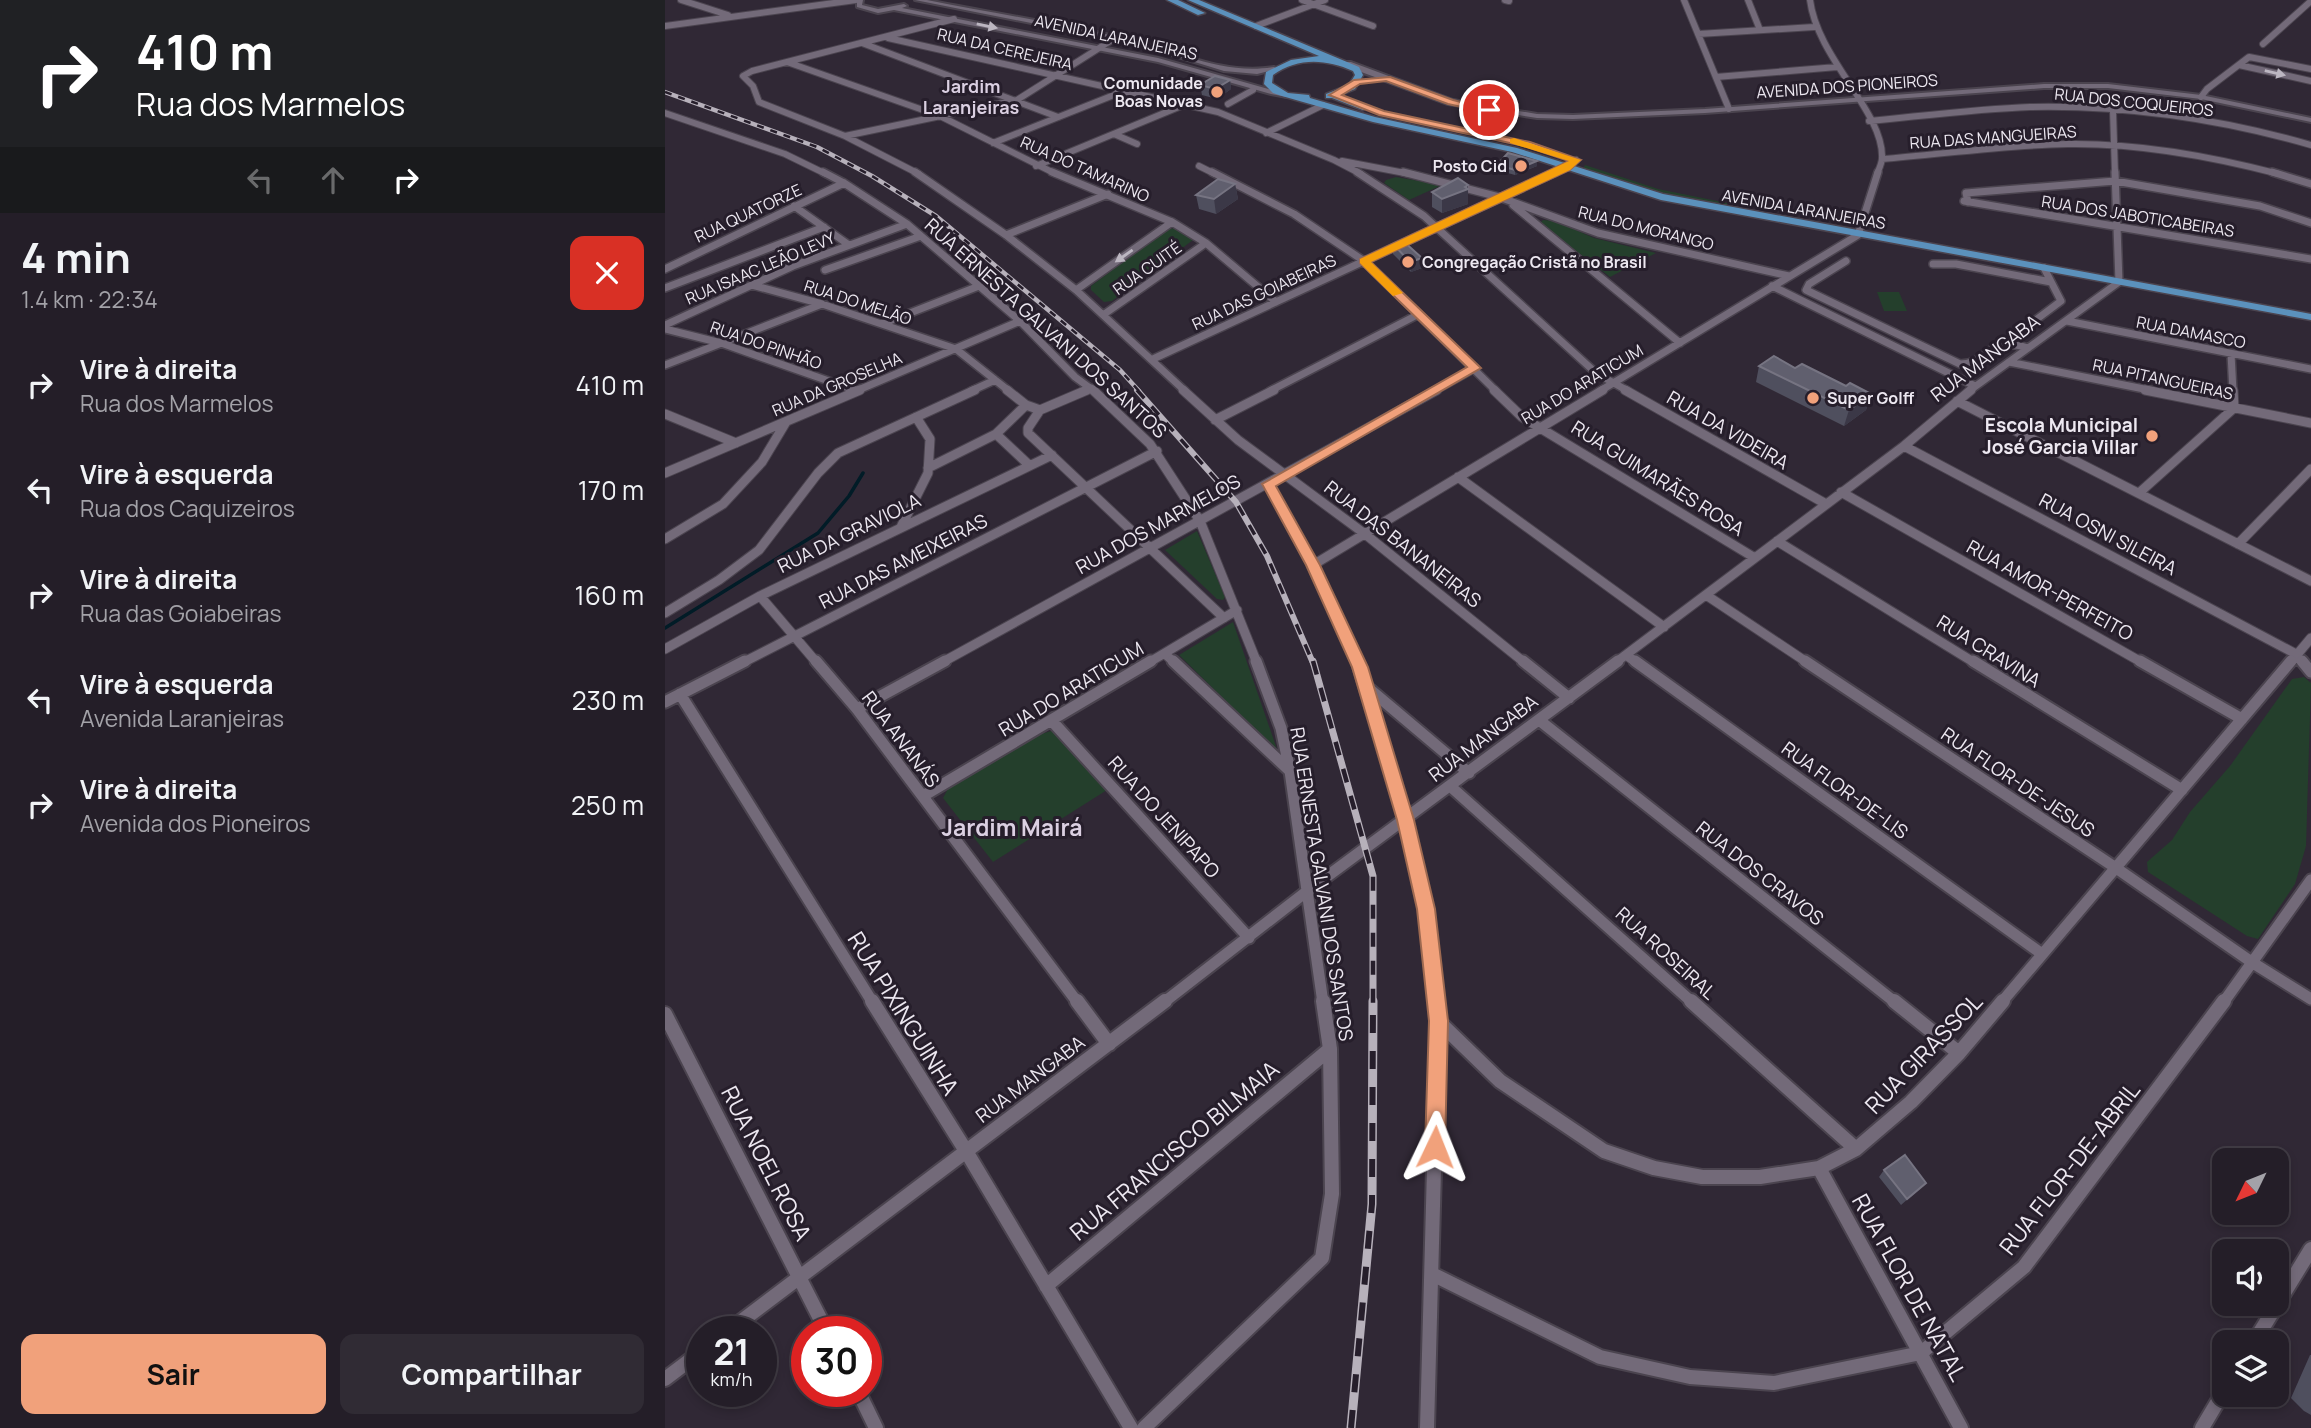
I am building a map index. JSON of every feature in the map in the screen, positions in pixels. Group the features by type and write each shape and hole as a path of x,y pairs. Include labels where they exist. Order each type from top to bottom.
{"main road":[{"path":"1171,0 1284,50 1284,64"},
{"name":"AVENIDA DOS PIONEIROS","path":"1192,0 1344,63 1451,103 1537,116 1610,116 2044,86 2108,86 2201,97 2311,120"},
{"path":"1306,59 1344,63 1359,75 1357,81 1333,95 1287,95 1268,84 1267,79 1274,69 1284,64 1306,59"},
{"name":"AVENIDA DOS PIONEIROS","path":"1357,81 1387,78"},
{"name":"AVENIDA LARANJEIRAS","path":"1333,95 1382,113 1526,144 1674,190 2044,268 2119,277 2311,317"},
{"name":"AVENIDA LARANJEIRAS","path":"1299,97 1514,150 1661,197 2119,277 2311,307"}],"street":[{"path":"681,0 733,16"},
{"path":"789,0 808,6"},
{"path":"665,26 858,0"},
{"name":"AVENIDA LARANJEIRAS","path":"858,0 859,6 870,10 896,9 954,19 1184,66 1254,90 1287,95"},
{"path":"896,9 916,0"},
{"name":"AVENIDA LARANJEIRAS","path":"916,0 1164,49 1228,71 1250,74 1274,69"},
{"path":"1303,0 1373,26"},
{"path":"1256,26 1325,0"},
{"path":"1684,0 1729,109"},
{"path":"1748,0 1760,30"},
{"path":"1698,34 1814,27 1810,0"},
{"path":"2263,44 2311,1"},
{"path":"787,62 954,19"},
{"name":"RUA DAS MANGUEIRAS","path":"1814,27 1869,121 1882,150 1882,159 2066,144 2113,146 2191,154 2273,172 2311,184"},
{"name":"RUA DA CEREJEIRA","path":"885,37 1218,112 1334,160 1375,182 1437,228 1596,373 1615,383"},
{"path":"845,136 1017,100 1115,38"},
{"path":"862,43 1058,117"},
{"path":"2201,97 2239,65 2253,57 2311,69"},
{"name":"RUA DAS BANANEIRAS","path":"787,62 744,74 759,102 845,136 926,178 1006,235 1076,290 1153,359 1215,420 1284,476 1365,534 1569,698"},
{"name":"RUA DO TAMARINO","path":"787,62 940,116 1036,166 1172,222 1206,243 1276,302"},
{"path":"2239,65 2311,81"},
{"path":"1716,77 1837,67"},
{"path":"1228,104 1254,90"},
{"path":"993,143 1124,91"},
{"path":"1036,166 1187,104"},
{"path":"1266,133 1323,105"},
{"name":"RUA DOS COQUEIROS","path":"1869,121 2034,107 2113,111 2197,120 2311,145"},
{"path":"2113,111 2119,277"},
{"name":"RUA ERNESTA GALVANI DOS SANTOS","path":"665,113 785,154 844,183 907,224 1020,321 1075,377 1091,388 1157,451 1200,521 1281,728 1290,771 1331,1049 1332,1194 1322,1258 1144,1428"},
{"path":"1114,134 1137,144"},
{"path":"1860,230 1882,159"},
{"name":"RUA DO MORANGO","path":"1334,160 1401,172 1502,198 1598,233 1790,276"},
{"name":"RUA DAS GOIABEIRAS","path":"1153,359 1566,168 1576,160"},
{"name":"RUA GUIMARÃES ROSA","path":"1199,166 1294,214 1364,261 1475,368 1510,407 1755,558"},
{"path":"2115,181 2221,197 2260,206 2311,223"},
{"name":"RUA DOS JABOTICABEIRAS","path":"2115,181 1980,191 1966,193 1964,201 2311,259"},
{"name":"RUA QUATORZE","path":"665,269 844,183"},
{"path":"1006,235 1108,194"},
{"path":"1502,198 1680,343"},
{"path":"794,206 849,245"},
{"name":"RUA CUITÉ","path":"1076,290 1172,222"},
{"name":"RUA ISAAC LEÃO LEVY","path":"665,327 793,266 907,224"},
{"path":"665,288 824,227"},
{"name":"RUA DO ARATICUM","path":"1313,565 1790,276 1860,230"},
{"path":"825,270 921,236"},
{"name":"RUA CUITÉ","path":"1103,315 1206,243"},
{"path":"1846,261 1809,284 1806,290 1959,364 1971,363 2001,341 2014,342 2028,348"},
{"path":"1933,264 1956,264 2051,282"},
{"path":"2017,334 2061,301 2044,268"},
{"name":"RUA MANGABA","path":"748,1316 1249,938 1306,892 1469,773 1903,446 1975,386 2067,321 2119,277"},
{"name":"RUA DO MELÃO","path":"752,285 822,304 956,349 1025,405"},
{"path":"882,324 979,286"},
{"path":"1772,286 1975,386"},
{"path":"665,365 822,304"},
{"path":"1215,420 1419,314"},
{"name":"RUA DA GROSELHA","path":"665,473 1020,321"},
{"name":"RUA DAMASCO","path":"2067,321 2311,369"},
{"name":"RUA DO PINHÃO","path":"665,327 721,343 857,391"},
{"path":"2139,493 2234,408 2231,354"},
{"name":"RUA PITANGUEIRAS","path":"2009,362 2311,423"},
{"name":"RUA DOS MARMELOS","path":"857,709 1284,476 1475,368"},
{"path":"665,612 765,544 823,466 838,453 995,380"},
{"name":"RUA DA VIDEIRA","path":"1615,383 1826,504"},
{"path":"1091,388 1040,410 1028,428 1028,433 1223,618"},
{"path":"1957,401 2311,581"},
{"path":"928,468 996,434 1025,405 1040,410"},
{"path":"665,414 736,443"},
{"path":"901,527 928,468 930,439 916,417"},
{"path":"665,539 723,504 762,462 786,422"},
{"path":"996,434 1029,465"},
{"name":"RUA OSNI SILEIRA","path":"1903,446 2296,654"},
{"name":"RUA DAS AMEIXEIRAS","path":"665,702 1157,451"},
{"name":"RUA DA GRAVIOLA","path":"665,649 759,596 1052,455"},
{"path":"2238,544 2311,469"},
{"path":"1458,477 1664,626"},
{"path":"1269,484 1313,565 1360,667 1406,820 1426,909 1439,1021 1427,1428"},
{"name":"RUA AMOR-PERFEITO","path":"1842,492 2242,719"},
{"name":"RUA CRAVINA","path":"1777,541 2182,790"},
{"name":"RUA FLOR-DE-JESUS","path":"1706,595 2116,868 2253,963 2311,999"},
{"name":"RUA ANANÁS","path":"759,596 796,635 857,709 1109,1044"},
{"name":"RUA DO ARATICUM","path":"923,796 1237,610"},
{"name":"RUA GIRASSOL","path":"1439,1021 1500,1082 1604,1151 1654,1168 1702,1177 1759,1177 1819,1168 1856,1149 1911,1102 1959,1053 2311,638"},
{"path":"1165,654 1290,771"},
{"path":"2296,654 2311,672"},
{"name":"RUA FLOR-DE-LIS","path":"1626,655 2042,954"},
{"path":"1365,686 1469,773"},
{"name":"RUA PIXINGUINHA","path":"680,694 966,1152 1131,1428"},
{"name":"RUA DOS CRAVOS","path":"1539,720 1959,1053"},
{"name":"RUA DO JENIPAPO","path":"1052,721 1249,938"},
{"name":"RUA ROSEIRAL","path":"1450,786 1856,1149"},
{"name":"RUA FLOR-DE-ABRIL","path":"1432,1274 1599,1357 1690,1377 1774,1382 1921,1353 2024,1267 2253,963 2311,880"},
{"name":"RUA NOEL ROSA","path":"665,1014 819,1316"},
{"name":"RUA FRANCISCO BILMAIA","path":"1046,1286 1331,1049"},
{"name":"RUA FLOR DE NATAL","path":"1819,1168 1961,1428"},
{"path":"2261,1330 2311,1249"},
{"path":"665,1379 686,1363"},
{"path":"865,1407 876,1428"},
{"path":"2202,1428 2214,1407"}],"green space":[{"path":"1585,165 1658,189 1727,203 1727,207 1673,196 1583,169"},
{"path":"1396,177 1442,185 1409,200 1384,183"},
{"path":"1543,220 1555,221 1594,238 1656,253 1610,277 1540,223"},
{"path":"1177,228 1193,240 1112,301 1104,302 1091,290 1091,286 1167,229"},
{"path":"1877,292 1899,292 1907,311 1884,311"},
{"path":"1197,531 1225,597 1223,600 1217,599 1165,550"},
{"path":"1233,622 1278,752 1179,655"},
{"path":"2304,677 2311,683 2306,846 2295,884 2258,939 2247,936 2148,872 2147,862 2172,840 2190,812 2230,766 2292,679"},
{"path":"1051,731 1058,734 1107,790 993,862 943,798 950,785 1038,735"}],"building":[{"path":"1215,76 1230,80 1215,89 1200,85"},
{"path":"1508,153 1537,161 1515,170 1497,165"},
{"path":"1458,178 1468,185 1465,187 1468,189 1442,199 1432,192"},
{"path":"1218,179 1235,184 1214,199 1196,195"},
{"path":"1402,240 1422,258 1410,262 1393,244"},
{"path":"1774,356 1795,368 1802,364 1846,386 1850,383 1871,394 1849,410 1759,366"},
{"path":"1905,1155 1926,1183 1907,1199 1884,1170"}],"waterway":[{"path":"665,628 818,533 849,496 863,473"}],"railway":[{"path":"665,92 817,147 872,176 936,216 1120,370 1139,391"},
{"path":"1137,390 1236,502 1267,556 1313,663"},
{"path":"1313,661 1373,876 1373,1001"},
{"path":"1351,1428 1372,1204 1373,1001"}],"slow traffic":[{"path":"1397,293 1364,261 1566,168 1576,160 1514,141"}],"place":[{"name":"Comunidade Boas Novas","path":"1217,92"},
{"name":"Posto Cid","path":"1521,166"},
{"name":"Congregação Cristã no Brasil","path":"1408,262"},
{"name":"Super Golff","path":"1813,398"},
{"name":"Escola Municipal José Garcia Villar","path":"2152,436"}],"district":[{"name":"Jardim Laranjeiras","path":"971,96"},
{"name":"Jardim Mairá","path":"1012,827"}],"route":[{"path":"1435,1147 1439,1021 1426,909 1406,820 1360,667 1313,565 1269,484 1475,368 1364,261 1566,168 1576,160 1526,144 1382,113 1333,95 1352,87 1357,81 1387,78 1451,103 1489,110"}]}
